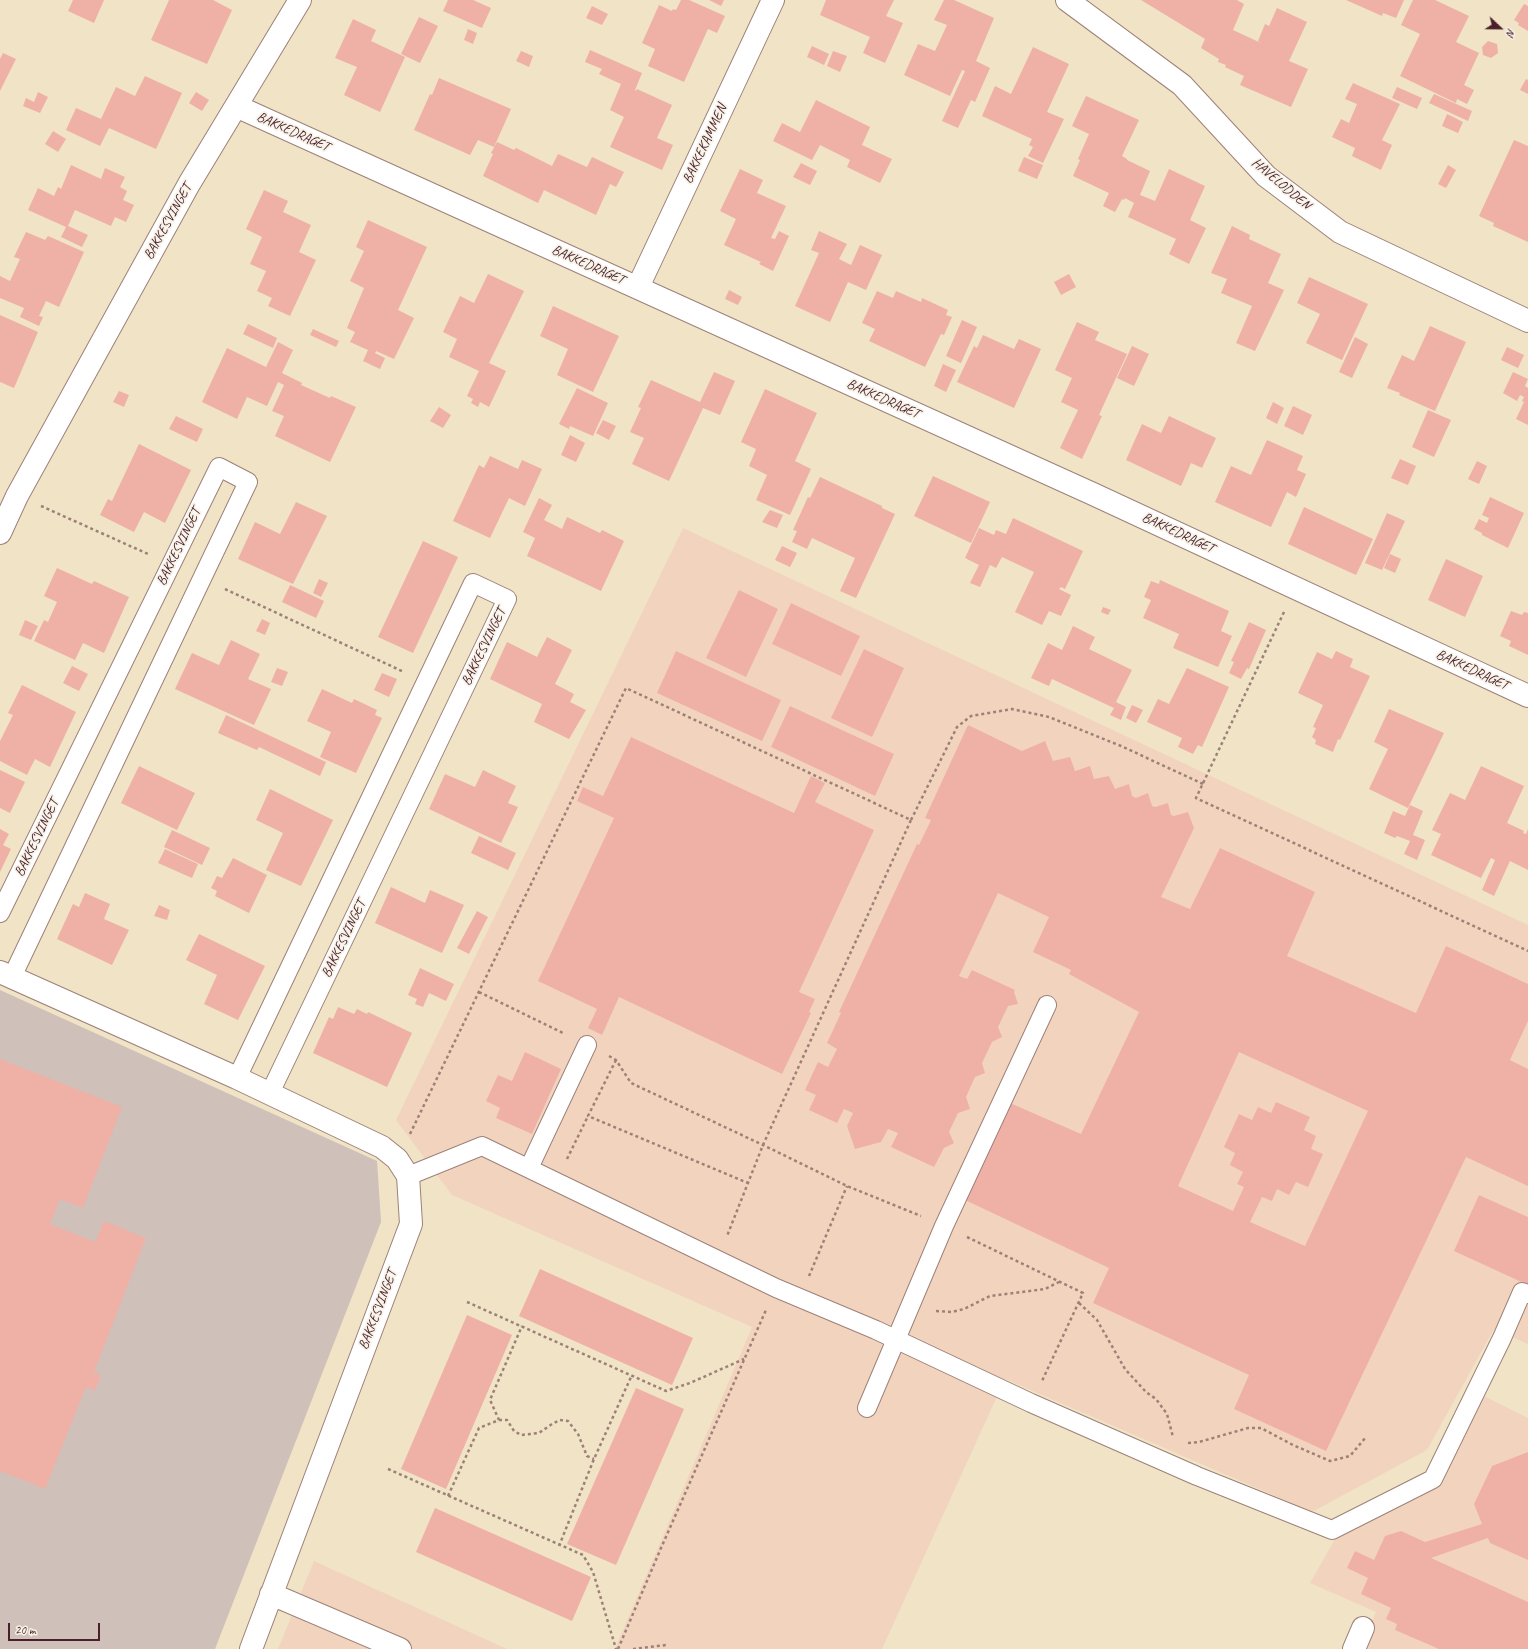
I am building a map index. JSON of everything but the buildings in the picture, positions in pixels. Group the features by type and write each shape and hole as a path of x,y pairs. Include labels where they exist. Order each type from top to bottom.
{"street":[{"name":"BAKKESVINGET","path":"0,533 17,496 185,191 300,0"},
{"name":"BAKKEKAMMEN","path":"638,287 773,0"},
{"name":"HAVELODDEN","path":"1067,0 1182,85 1266,176 1340,232 1528,321"},
{"name":"BAKKEDRAGET","path":"236,106 1071,484 1528,696"},
{"name":"BAKKESVINGET","path":"6,975 270,1093 382,1147 403,1168 411,1224 251,1649"},
{"path":"271,1594 400,1649"},
{"path":"1354,1649 1363,1628"}],"lane":[{"name":"BAKKESVINGET","path":"0,913 219,467 248,482 203,578 6,975"},
{"name":"BAKKESVINGET","path":"237,1078 473,583 506,599 270,1093"},
{"path":"867,1408 944,1226 1047,1005"},
{"path":"529,1168 587,1045"},
{"path":"403,1168 482,1146 776,1288 896,1339 1031,1403 1197,1476 1332,1530 1434,1479 1502,1338 1522,1292 1528,1294"}],"path":[{"path":"17,496 171,564"},
{"path":"203,578 425,682"},
{"path":"1296,588 1196,798 1528,952"},
{"path":"403,1168 480,992 626,688 911,820"},
{"path":"718,1259 763,1144 911,820 957,727 971,716 1012,709 1057,720 1150,758 1203,784"},
{"path":"480,992 616,1060 631,1084 763,1144 847,1186 944,1226 1083,1293 1031,1403"},
{"path":"556,1181 616,1060"},
{"path":"588,1116 748,1183"},
{"path":"800,1298 847,1186"},
{"path":"911,1303 929,1310 952,1312 964,1309 990,1296 1045,1289 1060,1282"},
{"path":"617,1649 776,1288"},
{"path":"467,1302 666,1391 690,1383 744,1359"},
{"path":"1079,1303 1097,1320 1125,1369 1146,1392 1156,1399 1167,1414 1174,1441 1167,1438"},
{"path":"499,1420 490,1400 522,1326"},
{"path":"559,1546 594,1459 631,1376"},
{"path":"1042,1381 1049,1384"},
{"path":"448,1496 479,1428 499,1420 507,1420 514,1431 521,1436 539,1433 560,1420 568,1421 578,1434 587,1456 594,1459"},
{"path":"1186,1443 1198,1442 1248,1428 1261,1428 1293,1445 1330,1461 1350,1456 1366,1437"},
{"path":"388,1469 559,1546 584,1555 593,1572 617,1649"},
{"path":"633,1649 666,1645"}],"shaded area":[{"path":"683,528 1528,925 1528,1344 1494,1329 1427,1450 1312,1512 1005,1379 882,1649 615,1649 752,1327 452,1195 396,1120"},
{"path":"0,990 377,1161 381,1222 215,1649 0,1649"},
{"path":"1484,1396 1528,1418 1528,1649 1360,1649 1376,1612 1310,1583 1338,1534 1442,1484"},
{"path":"314,1561 507,1649 278,1649"}]}
